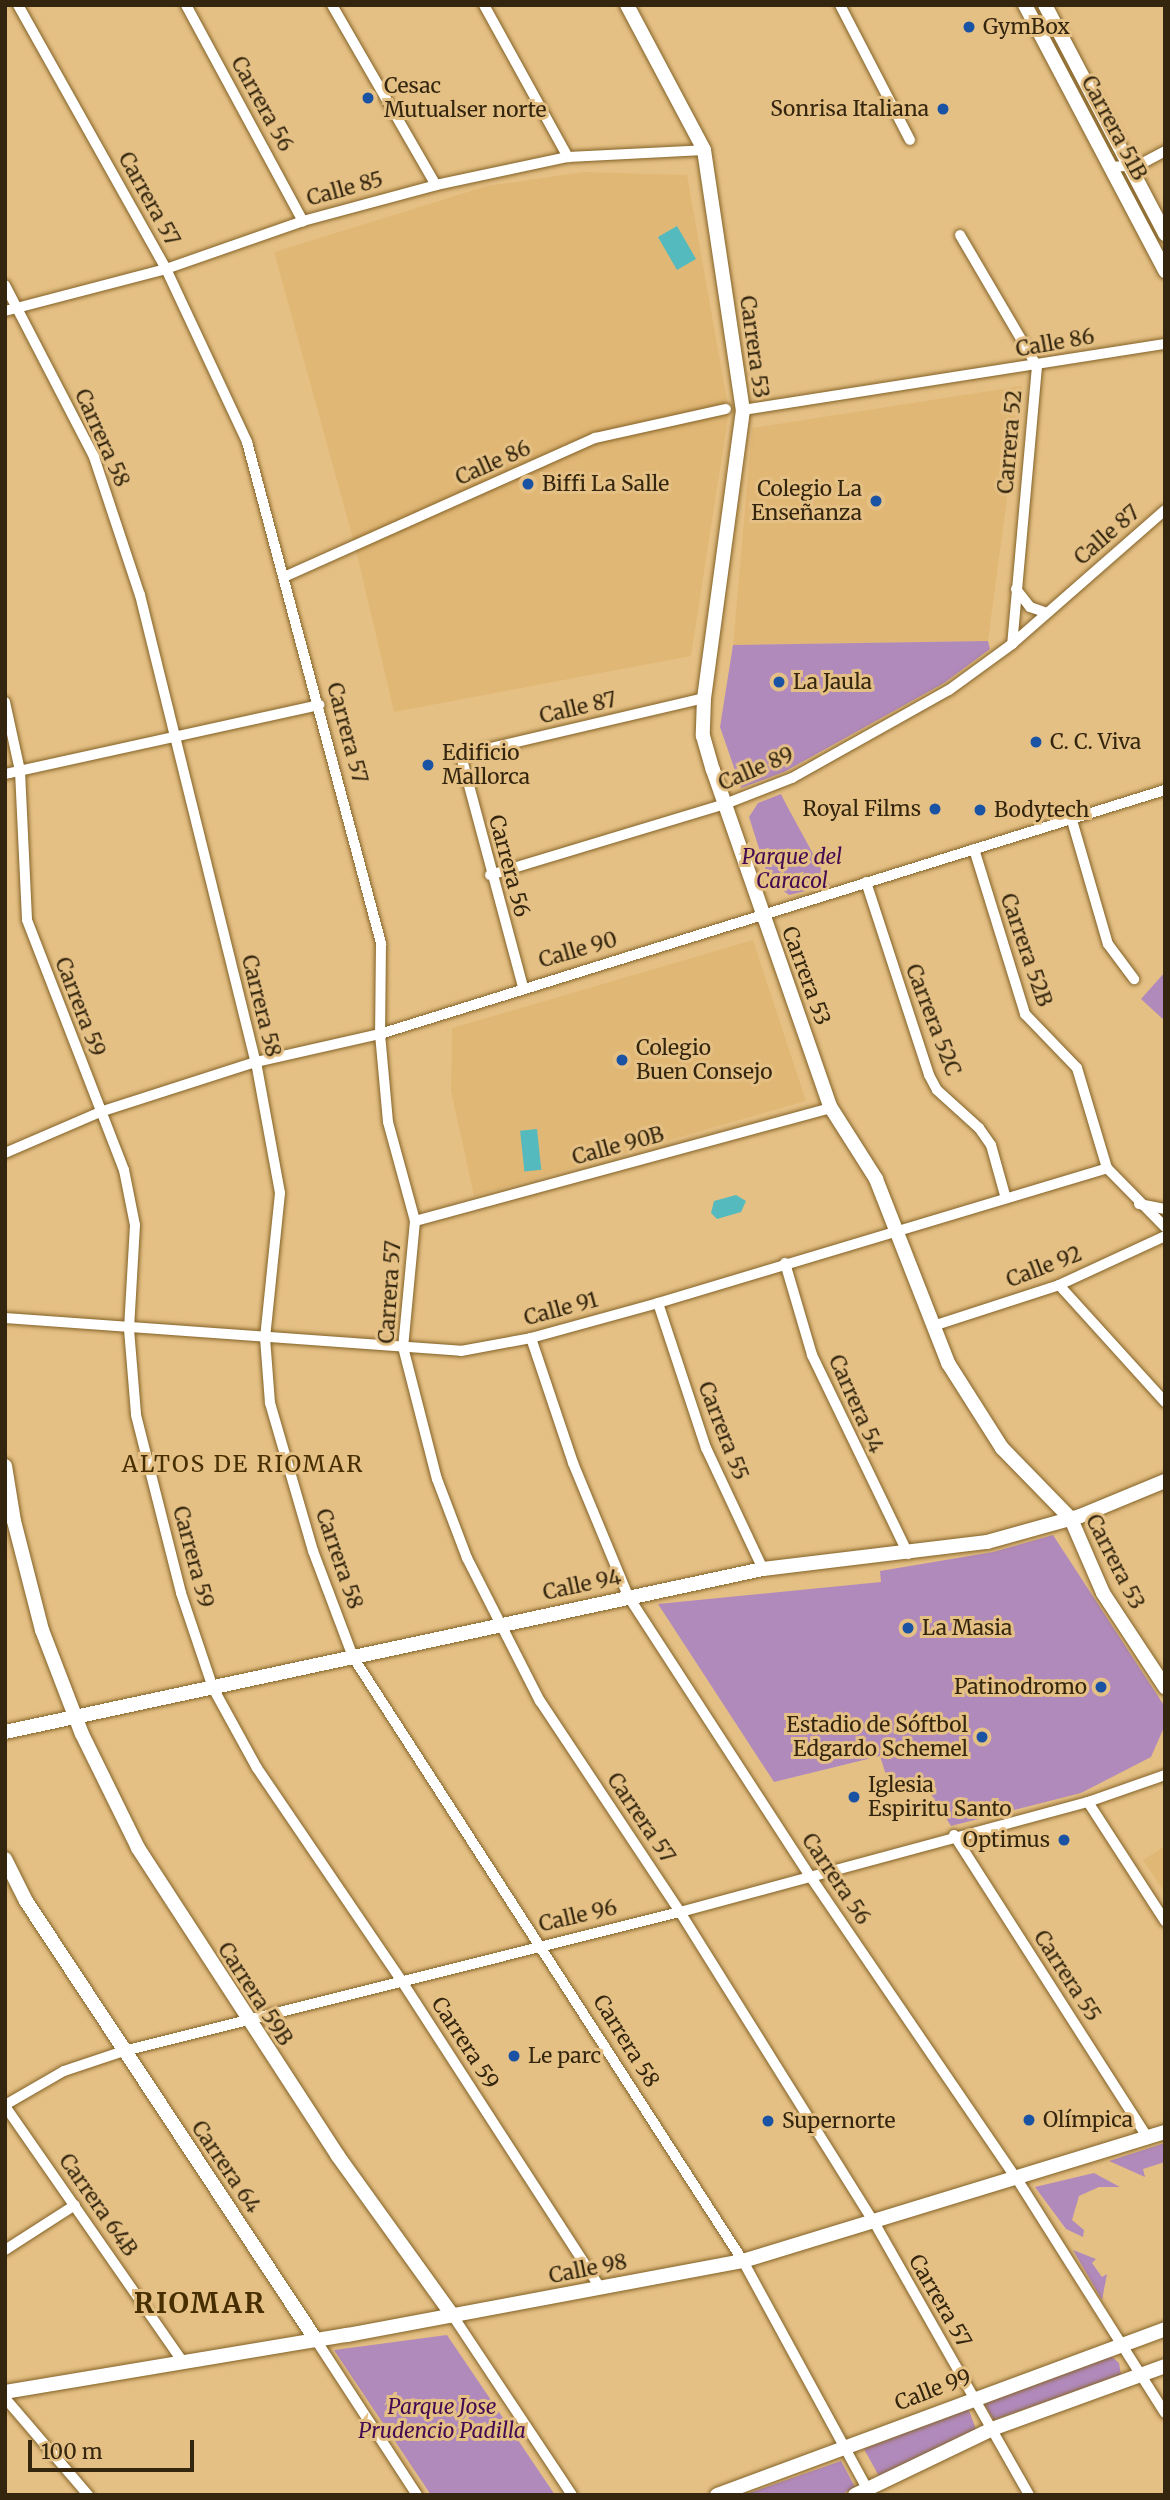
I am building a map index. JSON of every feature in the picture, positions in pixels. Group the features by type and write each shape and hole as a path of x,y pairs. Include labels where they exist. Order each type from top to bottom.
{"street":[{"name":"Carrera 57","path":"18,5 166,269 247,442 382,943 380,1034 388,1122 415,1221 403,1348 437,1479 497,1624 540,1701 680,1912 874,2222 1029,2495"},
{"name":"Carrera 56","path":"187,5 303,220"},
{"path":"332,5 436,184"},
{"path":"484,5 568,157"},
{"name":"Carrera 53","path":"627,5 704,150 743,410 704,698 703,736 831,1108 876,1179 948,1363 982,1421 1024,1473 1071,1519 1103,1593 1165,1687"},
{"path":"839,5 909,140"},
{"name":"Carrera 51B","path":"1025,5 1165,271"},
{"name":"Carrera 51B","path":"1045,5 1165,234"},
{"name":"Calle 85","path":"5,311 166,269 303,220 436,184 568,157 704,150"},
{"path":"1111,167 1130,166 1165,151"},
{"name":"Carrera 52","path":"960,235 1037,366 1012,644"},
{"name":"Carrera 58","path":"5,285 94,457 140,595 256,1062 280,1193 265,1338 270,1403 313,1551 353,1657 541,1944 743,2262 847,2445 864,2493"},
{"name":"Calle 86","path":"743,410 1165,344"},
{"name":"Calle 86","path":"284,577 595,438 726,409"},
{"name":"Calle 87","path":"1012,644 1165,510"},
{"path":"1015,588 1030,607 1047,613"},
{"name":"Calle 89","path":"490,875 725,804 792,778 937,697 1012,644"},
{"name":"Calle 87","path":"461,755 704,698"},
{"name":"Carrera 59","path":"5,702 20,771 27,920 124,1170 135,1226 129,1329 136,1415 181,1593 213,1688 257,1768 401,1980 600,2288"},
{"path":"5,774 320,705"},
{"name":"Carrera 56","path":"461,755 490,875 523,986"},
{"name":"Calle 90","path":"5,1153 100,1112 256,1062 380,1034 523,986 763,916 1071,817 1165,790"},
{"path":"1071,817 1108,944 1134,979"},
{"name":"Carrera 52B","path":"974,849 1025,1014 1077,1068 1107,1168 1139,1204 1165,1227"},
{"name":"Carrera 52C","path":"866,882 929,1075 937,1090 979,1128 991,1146 1005,1195"},
{"name":"Calle 90B","path":"415,1221 831,1108"},
{"name":"Calle 91","path":"5,1318 461,1351 531,1338 657,1303 1005,1195 1107,1168"},
{"path":"1139,1204 1165,1209"},
{"name":"Calle 92","path":"933,1326 1059,1285 1165,1236"},
{"name":"Carrera 54","path":"785,1263 813,1355 908,1555"},
{"path":"1059,1285 1165,1402"},
{"name":"Carrera 55","path":"657,1303 706,1448 763,1569"},
{"name":"Carrera 56","path":"531,1338 573,1463 628,1596 810,1876 1017,2179 1138,2375 1165,2413"},
{"name":"Carrera 59B","path":"5,1466 14,1521 41,1630 75,1717 138,1848 246,2019 453,2316 572,2495"},
{"name":"Calle 94","path":"5,1732 497,1624 763,1569 908,1555 987,1542 1071,1519 1165,1481"},
{"name":"Calle 96","path":"5,2106 64,2071 124,2052 541,1944 680,1912 954,1835 1088,1802 1165,1775"},
{"path":"1088,1802 1165,1921"},
{"name":"Carrera 55","path":"954,1835 1148,2138"},
{"name":"Carrera 64","path":"5,1859 26,1901 417,2495"},
{"name":"Carrera 64B","path":"5,2106 182,2361"},
{"name":"Calle 98","path":"5,2392 453,2316 743,2262 1165,2132"},
{"path":"5,2250 75,2205"},
{"name":"Calle 99","path":"717,2495 973,2397 1165,2329"},
{"path":"864,2493 992,2429 1165,2366"},
{"path":"5,2398 88,2495"}],"shaded area":[{"name":"Biffi La Salle","path":"584,172 687,175 729,411 691,656 394,712 355,546 274,252 487,186"},
{"name":"Colegio La Enseñanza","path":"1022,386 988,641 733,645 752,428"},
{"name":"Colegio Buen Consejo","path":"753,940 806,1101 474,1196 451,1091 452,1028"},
{"path":"1165,1846 1165,1893 1143,1860"}],"green space":[{"path":"988,641 990,649 944,683 784,772 741,788 720,727 733,645"},
{"name":"Parque del Caracol","path":"781,794 830,885 789,895 769,880 749,817 758,803"},
{"path":"1165,972 1165,1021 1141,999"},
{"path":"1053,1535 1165,1707 1165,1725 1151,1757 1081,1793 951,1826 925,1785 892,1794 880,1756 774,1782 658,1604 881,1582 880,1571 993,1552"},
{"path":"1165,2143 1165,2162 1143,2169 1145,2177 1109,2161"},
{"path":"1094,2173 1120,2187 1099,2187 1079,2196 1072,2220 1084,2230 1083,2237 1066,2229 1035,2187"},
{"path":"1073,2250 1096,2259 1092,2263 1102,2277 1107,2274 1102,2300"},
{"name":"Parque Jose Prudencio Padilla","path":"447,2335 555,2495 431,2495 334,2350"},
{"path":"1109,2354 1119,2363 1121,2375 994,2420 982,2400"},
{"path":"968,2408 977,2432 880,2478 864,2449"},
{"path":"841,2461 855,2487 840,2495 743,2495"}],"water":[{"path":"677,226 696,259 677,270 658,237"},
{"path":"537,1129 541,1170 524,1172 520,1131"},
{"path":"736,1195 746,1201 741,1212 717,1219 711,1213 714,1201"}],"place":[{"name":"GymBox","path":"969,27"},
{"name":"Cesac Mutualser norte","path":"368,98"},
{"name":"Sonrisa Italiana","path":"943,109"},
{"name":"Biffi La Salle","path":"528,484"},
{"name":"Colegio La Enseñanza","path":"876,501"},
{"name":"La Jaula","path":"779,682"},
{"name":"C. C. Viva","path":"1036,742"},
{"name":"Edificio Mallorca","path":"428,765"},
{"name":"Royal Films","path":"935,809"},
{"name":"Bodytech","path":"980,810"},
{"name":"Colegio Buen Consejo","path":"622,1060"},
{"name":"La Masia","path":"908,1628"},
{"name":"Patinodromo","path":"1101,1687"},
{"name":"Estadio de Sóftbol Edgardo Schemel","path":"982,1737"},
{"name":"Iglesia Espiritu Santo","path":"854,1797"},
{"name":"Optimus","path":"1064,1840"},
{"name":"Le parc","path":"514,2056"},
{"name":"Olímpica","path":"1029,2120"},
{"name":"Supernorte","path":"768,2121"}],"district":[{"name":"ALTOS DE RIOMAR","path":"243,1464"},
{"name":"RIOMAR","path":"200,2303"}]}
